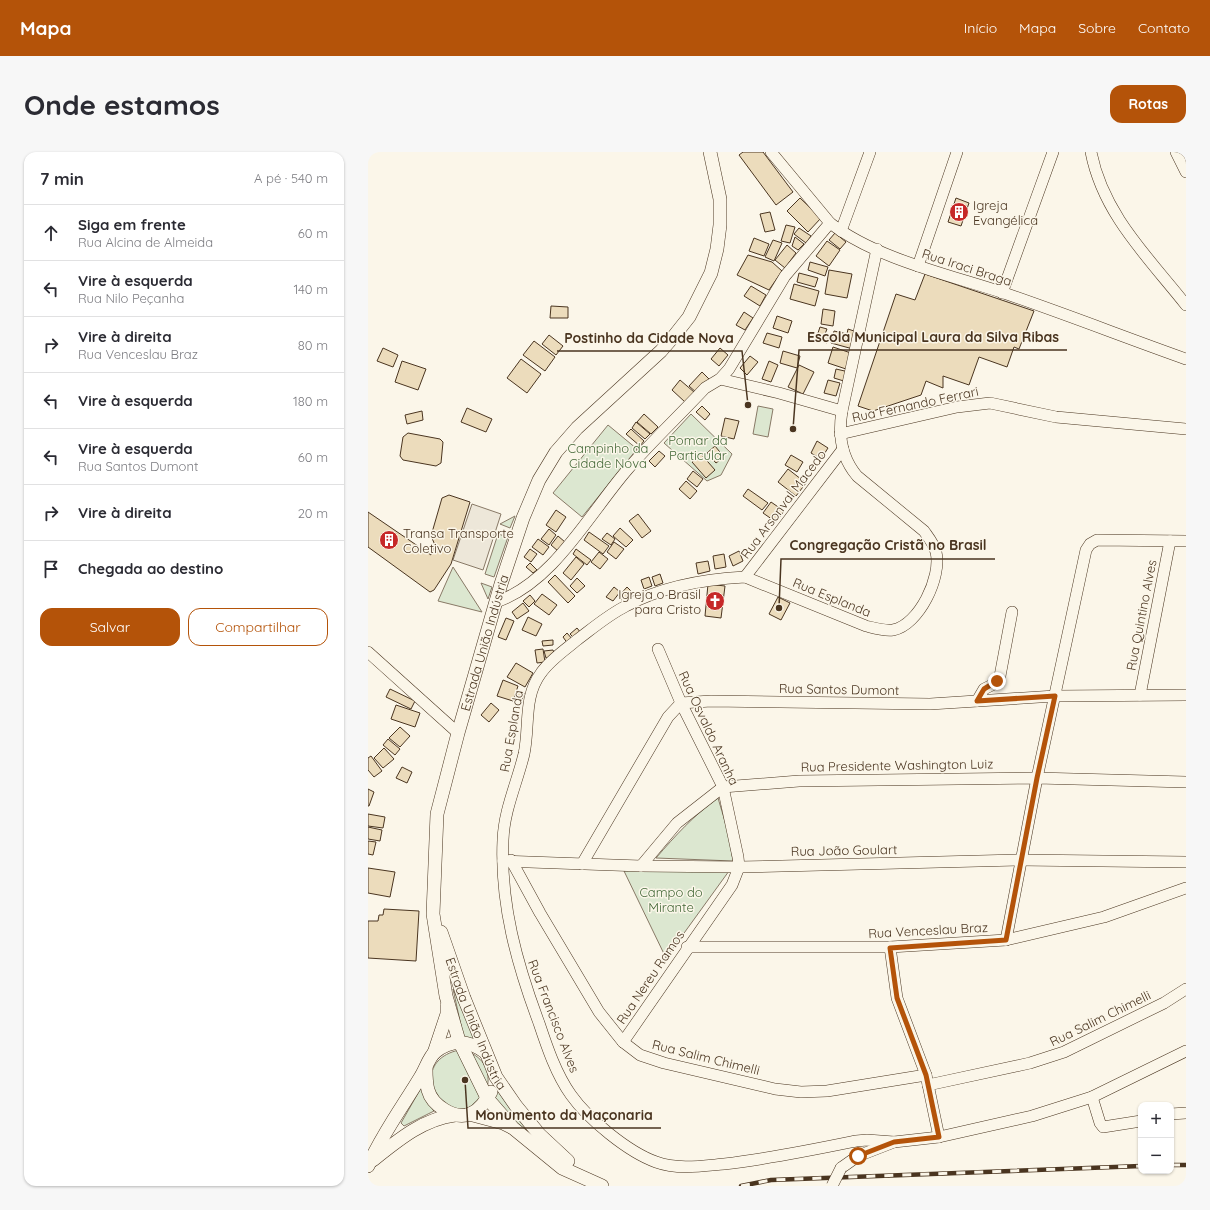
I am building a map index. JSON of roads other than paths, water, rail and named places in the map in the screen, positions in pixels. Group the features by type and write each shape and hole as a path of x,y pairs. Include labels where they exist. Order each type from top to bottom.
{"main road":[{"name":"Estrada União Indústria","path":"602,1186 581,1178 562,1168 513,1128 487,1098 459,1041 446,996 433,914 437,814 458,732 496,602 523,518 546,467 556,452 577,428 661,351 674,336 690,317 711,273 717,249 720,225 720,199 710,152"},
{"name":"Estrada União Indústria","path":"433,914 464,998 496,1077 516,1106 539,1134 571,1164 581,1178"},
{"path":"368,1165 380,1142 434,1053 447,1014 446,996"},
{"path":"434,1053 449,1044 459,1041 477,1046 485,1052"},
{"path":"426,1068 428,1091 434,1102 444,1110 455,1115"},
{"path":"469,1114 478,1108 487,1098 496,1077"},
{"path":"368,1165 421,1126 444,1116 469,1114 503,1123 513,1128"}],"street":[{"name":"Rua Iraci Braga","path":"771,152 830,223 841,231 877,249 918,266 1002,293 1186,359"},
{"path":"841,231 870,152"},
{"path":"918,266 957,152"},
{"path":"1002,293 1053,152"},
{"path":"1091,152 1103,191 1114,213 1124,229 1186,305"},
{"path":"1176,152 1186,172"},
{"path":"496,602 516,594 550,567 627,469 705,388 720,379 729,369 786,276 830,223"},
{"name":"Rua Esplanda","path":"507,860 504,827 524,753 529,696 541,672 566,649 610,615 627,605 673,589 724,578 745,577 866,626 882,630 894,630 906,623 918,612 932,587 937,563 936,552 924,531 857,476 848,466 840,434 842,411 877,249"},
{"path":"720,379 780,393 842,411"},
{"name":"Rua Fernando Ferrari","path":"840,434 957,407 990,403 1056,418 1186,429"},
{"name":"Rua Arsonval Macedo","path":"745,577 843,449"},
{"path":"1006,940 1020,860 1086,550 1090,544 1097,540 1186,541"},
{"name":"Rua Quintino Alves","path":"1140,695 1170,541"},
{"path":"977,701 984,689 994,684 1000,676 1012,612"},
{"name":"Rua Osvaldo Aranha","path":"658,649 681,703 723,787 739,867"},
{"path":"368,652 458,732"},
{"name":"Rua Santos Dumont","path":"681,703 719,701 930,704 1055,696 1186,695"},
{"path":"582,864 668,717 681,703"},
{"name":"Rua Presidente Washington Luiz","path":"723,787 799,781 1037,778 1186,782"},
{"path":"641,866 677,823 723,787"},
{"name":"Rua João Goulart","path":"507,860 641,866 739,867 1020,860 1186,862"},
{"name":"Rua Salim Chimelli","path":"507,860 599,1012 623,1042 640,1054 664,1064 775,1089 801,1092 827,1091 927,1080 1030,1063 1064,1052 1164,1003 1186,989"},
{"name":"Rua Francisco Alves","path":"507,860 506,905 516,954 543,1035 561,1079 572,1097 625,1145 657,1162 679,1167 700,1167 759,1160 856,1141 868,1140 894,1142"},
{"name":"Rua Nereu Ramos","path":"623,1042 687,947 732,885 739,867"},
{"name":"Rua Venceslau Braz","path":"687,947 890,948 1006,940 1104,917 1186,888"},
{"path":"890,948 897,998 927,1080 939,1137"},
{"path":"832,1186 841,1168 858,1156 894,1142 939,1137 1032,1116 1092,1097 1186,1051"},
{"path":"1092,1097 1100,1123 1103,1127 1138,1121"},
{"path":"1174,1114 1186,1112"}],"railway":[{"path":"1174,1165 1186,1165"},
{"path":"741,1186 771,1180 1138,1166"}],"place":[{"name":"Igreja Evangélica","path":"959,212"},
{"name":"Postinho da Cidade Nova","path":"748,405"},
{"name":"Escola Municipal Laura da Silva Ribas","path":"793,429"},
{"name":"Transa Transporte Coletivo","path":"389,540"},
{"name":"Igreja o Brasil para Cristo","path":"715,601"},
{"name":"Congregação Cristã no Brasil","path":"779,608"},
{"name":"Monumento da Maçonaria","path":"465,1080"}],"park label":[{"name":"Pomar da Particular","path":"698,448"},
{"name":"Campinho da Cidade Nova","path":"608,456"},
{"name":"Campo do Mirante","path":"671,900"}]}
